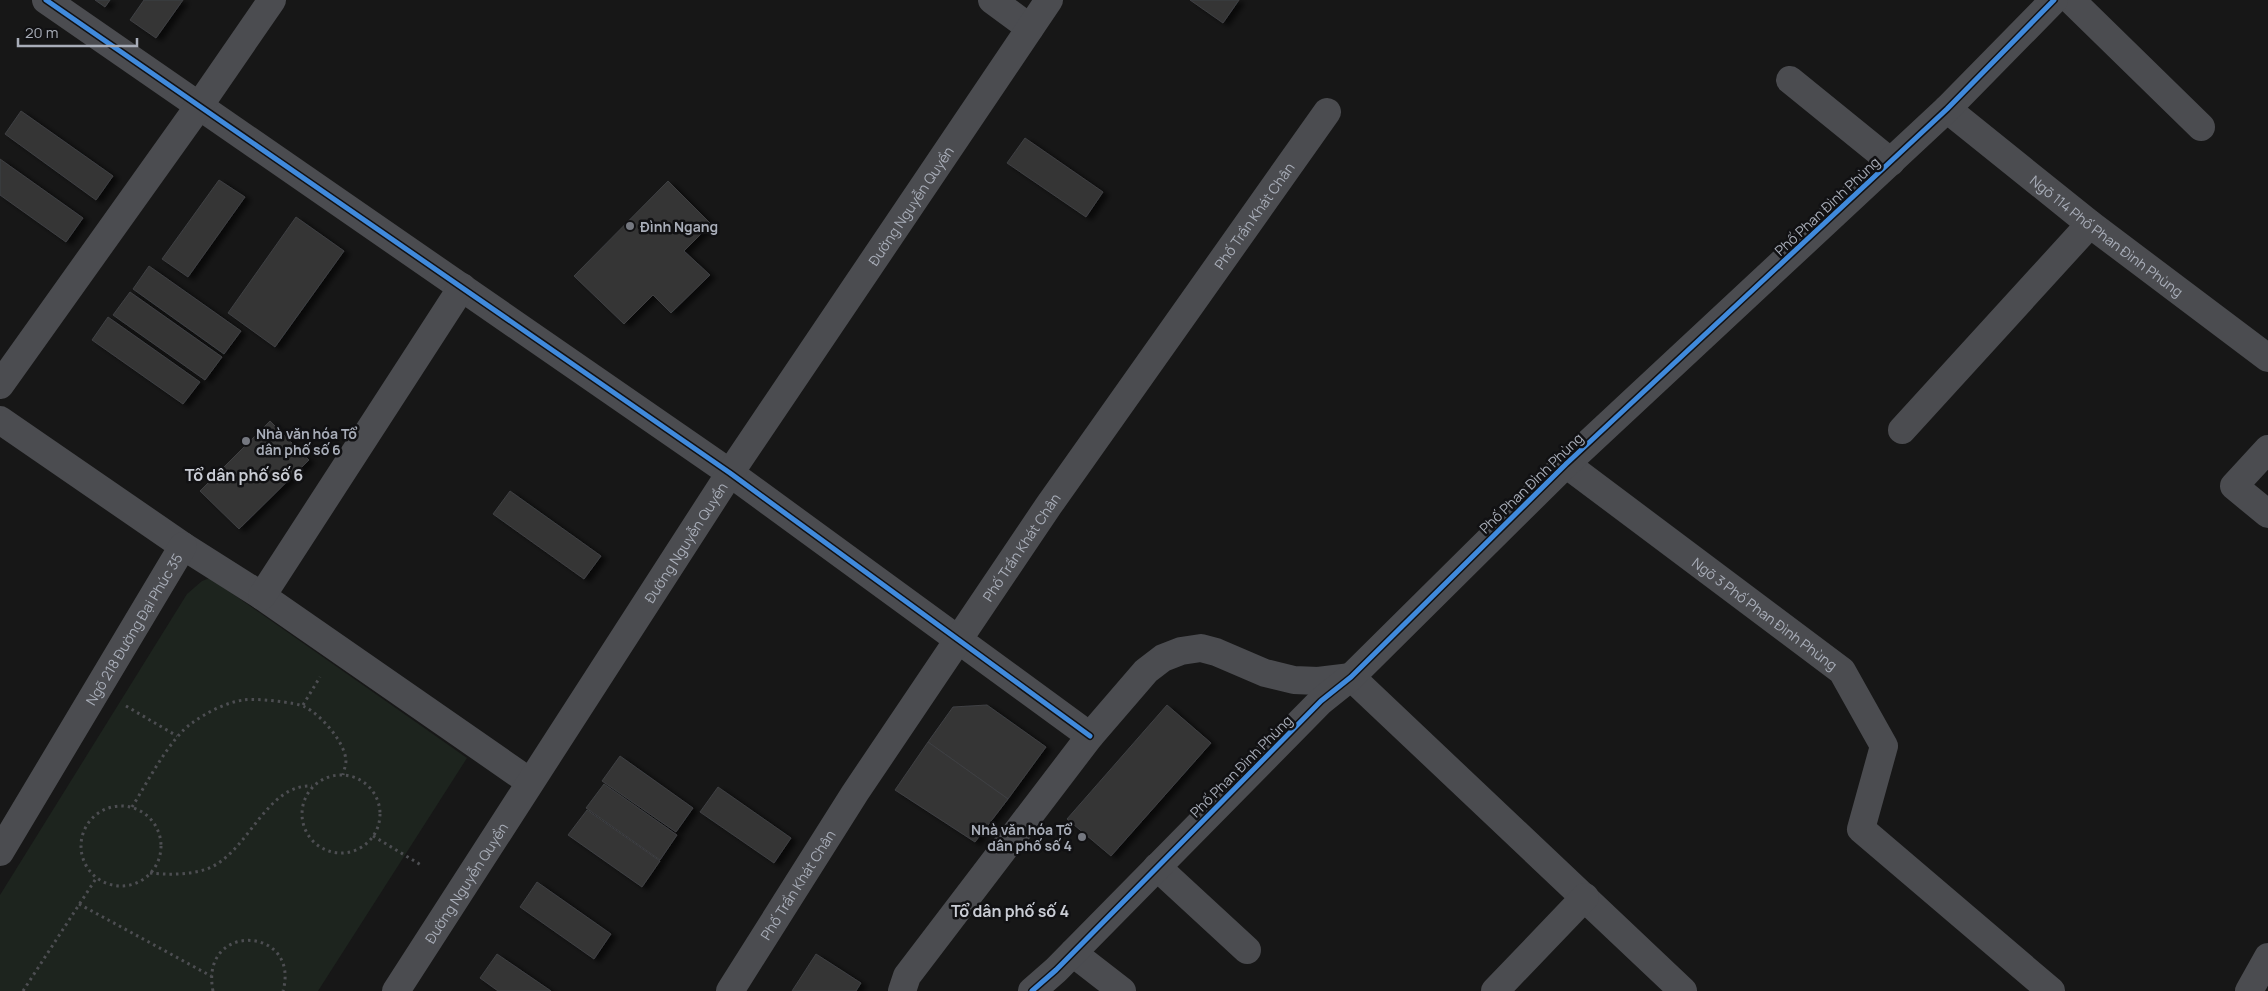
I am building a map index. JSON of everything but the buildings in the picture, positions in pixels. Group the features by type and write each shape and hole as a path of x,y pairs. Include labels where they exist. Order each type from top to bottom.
{"street":[{"path":"46,0 730,473 957,641 1090,736"},
{"path":"0,385 200,106 272,0"},
{"path":"992,0 1030,28"},
{"name":"Đường Nguyễn Quyền","path":"396,991 730,473 1049,0"},
{"name":"Phố Phan Đình Phùng","path":"1032,991 1073,953 1321,701 1351,677 1566,464 1947,110 2054,0"},
{"path":"2071,0 2201,127"},
{"path":"1790,80 1891,162"},
{"name":"Ngõ 114 Phố Phan Đình Phùng","path":"1947,110 2090,224 2268,358"},
{"name":"Phố Trần Khát Chân","path":"730,991 856,793 1049,505 1327,112"},
{"path":"1902,430 2090,224"},
{"path":"262,596 462,287"},
{"name":"Ngõ 218 Đường Đại Phúc 35","path":"0,420 183,546 0,852"},
{"path":"2268,449 2234,486 2268,514"},
{"name":"Ngõ 3 Phố Phan Đình Phùng","path":"1566,464 1842,672 1884,746 1861,829 2051,991"},
{"path":"183,546 262,596 530,782"},
{"path":"902,991 907,976 1090,736 1146,670 1163,658 1181,651 1201,648 1216,652 1265,673 1294,680 1318,682 1351,677 1683,991"},
{"path":"1157,867 1247,950"},
{"path":"1495,991 1585,897"},
{"path":"1073,953 1122,991"},
{"path":"2249,991 2268,957"}],"path":[{"path":"302,706 325,669"},
{"path":"132,807 178,736 200,717 244,700 302,706 316,713 335,736 346,761 343,775"},
{"path":"119,702 178,736"},
{"path":"343,775 359,779 367,784 378,801 380,820 373,836 360,849 349,853 336,854 324,850 306,834 302,822 301,809 305,797 313,786 329,776 343,775"},
{"path":"150,873 184,873 206,869 216,864 244,839 273,803 296,788 313,786"},
{"path":"120,806 132,807 148,815 159,832 161,852 158,862 150,873 137,883 126,885 106,884 97,878 89,870 82,858 81,843 85,829 93,817 105,809 120,806"},
{"path":"373,836 421,865"},
{"path":"23,991 97,878"},
{"path":"79,904 211,976"},
{"path":"213,991 211,976 214,963 226,947 236,942 258,941 267,944 282,960 286,976 283,991"}],"shaded area":[{"path":"210,578 467,758 318,991 0,991 0,895 187,594 202,581"}],"cycle path":[{"path":"46,0 730,473 1090,736"},
{"path":"1032,991 1056,970 1321,701 1351,677 1566,464 1947,109 2054,0"}],"place":[{"name":"Đình Ngang","path":"630,226"},
{"name":"Nhà văn hóa Tổ dân phố số 6","path":"246,441"},
{"name":"Nhà văn hóa Tổ dân phố số 4","path":"1082,837"}],"district":[{"name":"Tổ dân phố số 6","path":"244,475"},
{"name":"Tổ dân phố số 4","path":"1010,911"}]}
